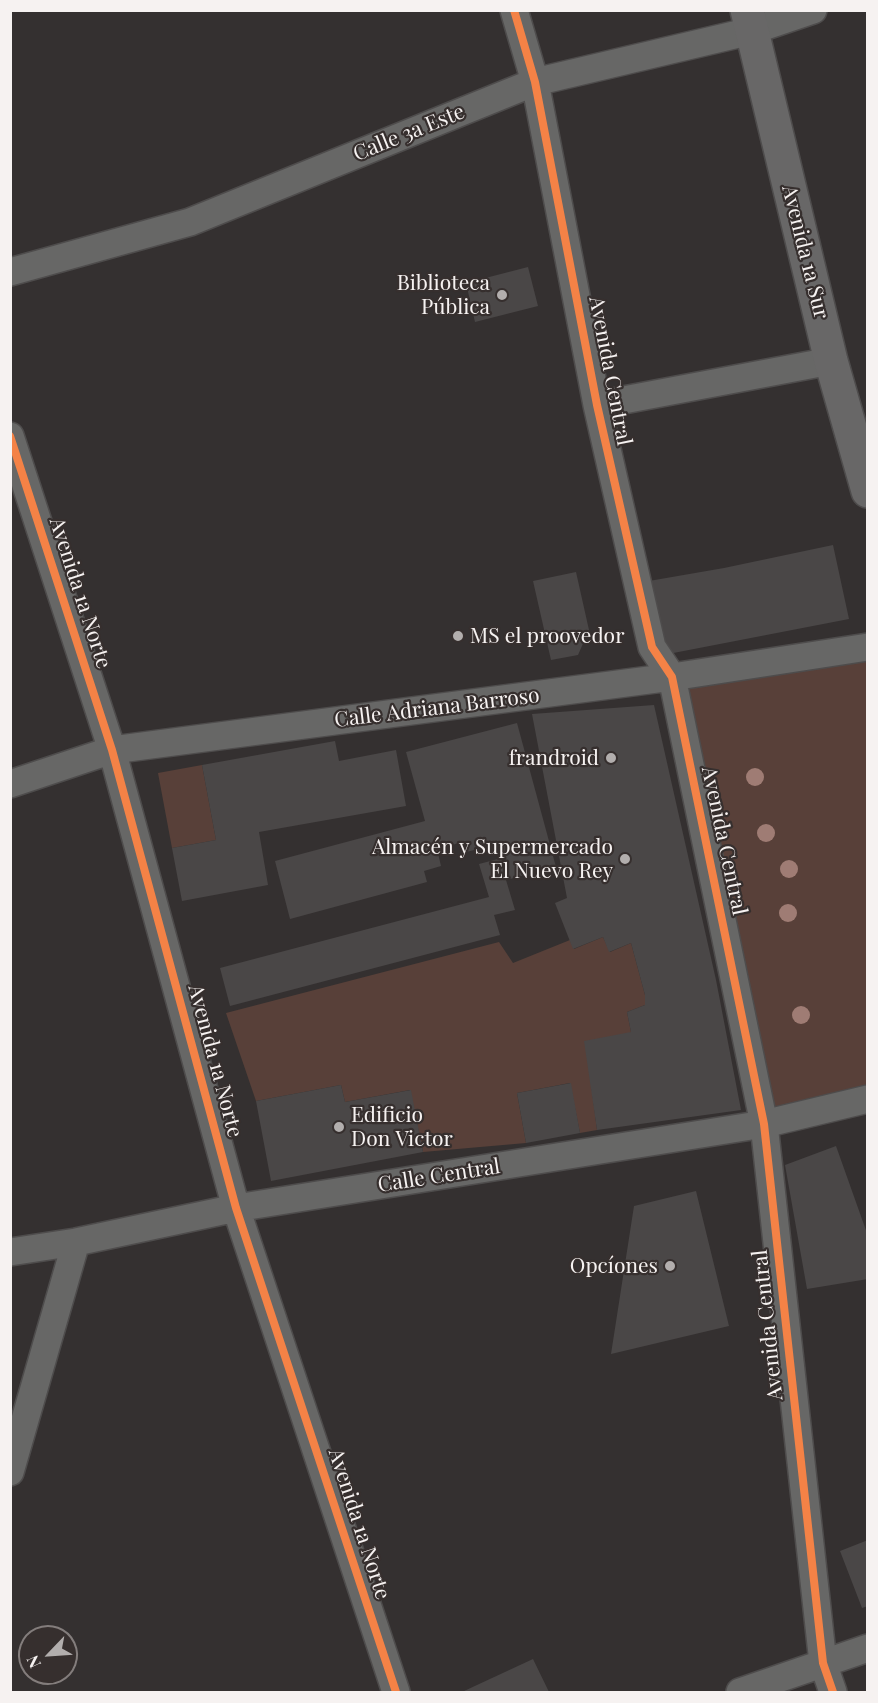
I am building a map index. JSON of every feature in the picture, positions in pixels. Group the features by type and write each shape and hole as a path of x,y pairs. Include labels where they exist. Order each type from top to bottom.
{"main road":[{"name":"Avenida 1a Sur","path":"749,21 831,361 867,491"}],"street":[{"name":"Avenida Central","path":"514,10 535,82 597,405 651,648 672,677 764,1124 823,1663 833,1692"},
{"name":"Calle 3a Este","path":"10,272 190,222 535,82 749,21 813,10"},
{"path":"597,405 831,361"},
{"name":"Avenida 1a Norte","path":"10,436 112,750 236,1208 396,1692"},
{"name":"Calle Adriana Barroso","path":"10,784 112,750 672,677 867,647"},
{"name":"Calle Central","path":"10,1252 76,1242 236,1208 764,1124 867,1099"},
{"path":"10,1472 76,1242"},
{"path":"740,1692 867,1648"}],"shaded area":[{"path":"867,647 867,1099 764,1124 672,677"},
{"path":"202,765 216,840 172,848 158,773"},
{"path":"603,937 610,952 631,943 645,995 645,1005 627,1012 631,1032 590,1075 597,1130 580,1133 570,1083 517,1093 526,1143 423,1152 410,1090 345,1102 341,1085 256,1101 226,1013 499,942 513,963 570,940 574,949"}],"building":[{"name":"Biblioteca Pública","path":"528,267 538,306 475,322 466,283"},
{"path":"833,545 849,619 663,655 649,581"},
{"path":"576,572 589,630 578,655 551,660 533,581"},
{"path":"654,705 716,980 741,1110 597,1130 584,1041 631,1032 627,1012 645,1005 645,995 631,943 609,952 603,937 573,949 555,903 567,898 532,714"},
{"path":"517,723 556,867 506,880 515,910 494,915 500,935 230,1006 220,968 489,897 479,864 498,859 495,845 462,853 459,843 437,849 441,866 424,871 427,882 290,919 275,861 425,821 406,752"},
{"path":"335,741 339,761 396,750 406,806 259,832 268,885 182,901 172,848 216,840 202,765"},
{"path":"571,1083 580,1133 526,1143 517,1093"},
{"name":"Edificio Don Victor","path":"341,1085 345,1102 411,1090 423,1152 271,1181 256,1101"},
{"path":"836,1146 868,1236 868,1279 807,1289 785,1165"},
{"name":"Opcíones","path":"696,1191 729,1326 611,1354 634,1206"},
{"path":"868,1540 868,1606 862,1608 840,1551"},
{"path":"533,1659 549,1692 462,1692 477,1685"}],"cycle path":[{"path":"514,10 535,82 597,405 652,647 672,677 764,1124 823,1663 833,1692"},
{"path":"10,436 112,750 236,1208 396,1692"}],"place":[{"name":"Biblioteca Pública","path":"502,295"},
{"name":"MS el proovedor","path":"458,636"},
{"name":"frandroid","path":"611,758"},
{"name":"Almacén y Supermercado El Nuevo Rey","path":"625,859"},
{"name":"Edificio Don Victor","path":"339,1127"},
{"name":"Opcíones","path":"670,1266"}]}
